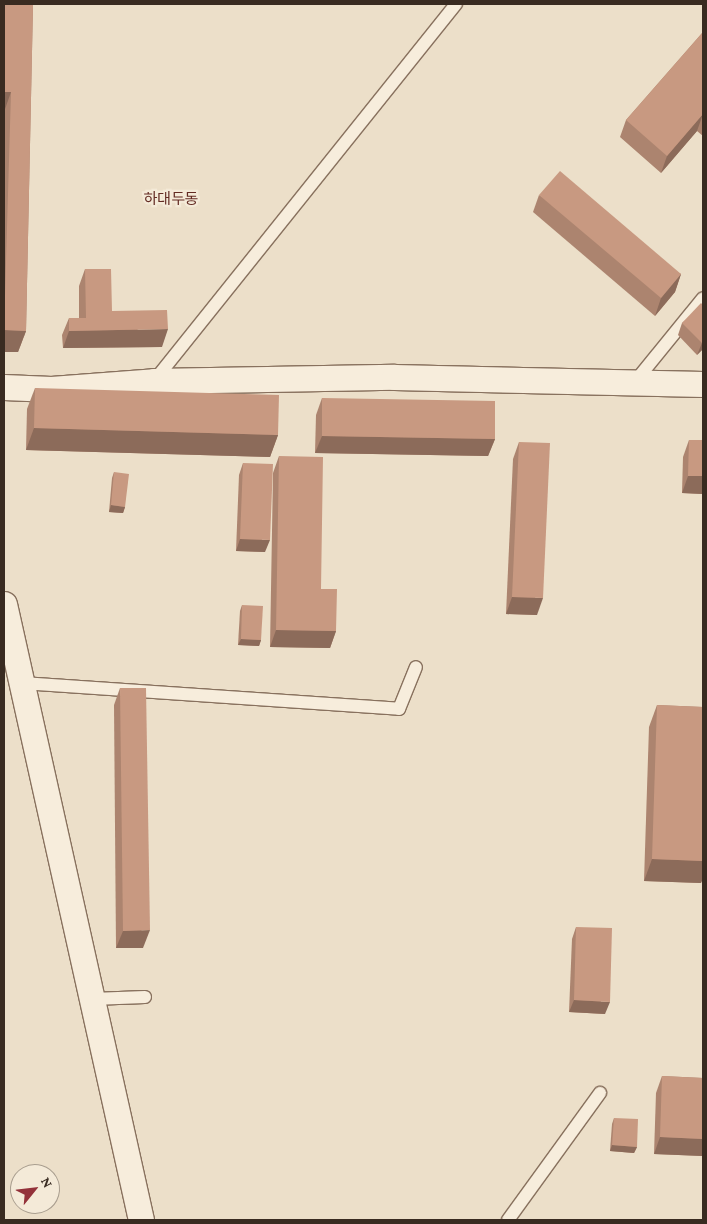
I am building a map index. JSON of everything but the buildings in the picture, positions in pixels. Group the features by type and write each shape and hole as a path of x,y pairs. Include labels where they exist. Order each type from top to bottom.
{"street":[{"path":"4,388 52,389 154,381 394,377 703,384"},
{"path":"4,604 141,1220"}],"lane":[{"path":"154,381 456,4"},
{"path":"634,383 703,298"},
{"path":"22,683 399,710 416,667"},
{"path":"92,1000 145,997"},
{"path":"508,1220 600,1093"}],"district":[{"name":"하대두동","path":"171,200"}]}
